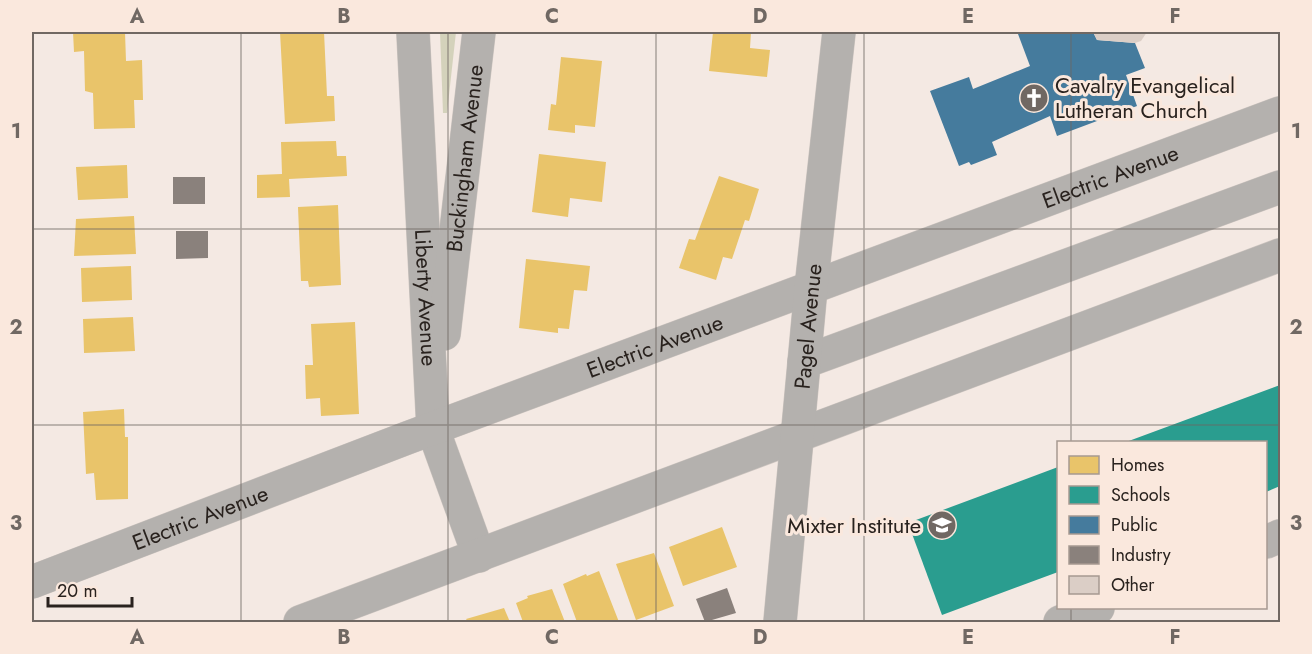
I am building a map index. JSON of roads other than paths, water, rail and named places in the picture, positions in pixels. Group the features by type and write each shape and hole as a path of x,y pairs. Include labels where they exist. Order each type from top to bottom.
{"street":[{"name":"Liberty Avenue","path":"413,32 433,429 479,556"},
{"name":"Buckingham Avenue","path":"433,429 479,32"},
{"name":"Pagel Avenue","path":"780,622 811,288 839,32"},
{"name":"Electric Avenue","path":"32,582 433,429 1281,113"},
{"path":"804,362 1281,187"},
{"path":"300,622 1281,255"},
{"path":"1267,542 1281,536"},
{"path":"1060,622 1095,609"}],"place":[{"name":"Cavalry Evangelical Lutheran Church","path":"1034,98"},
{"name":"Mixter Institute","path":"942,525"}]}
